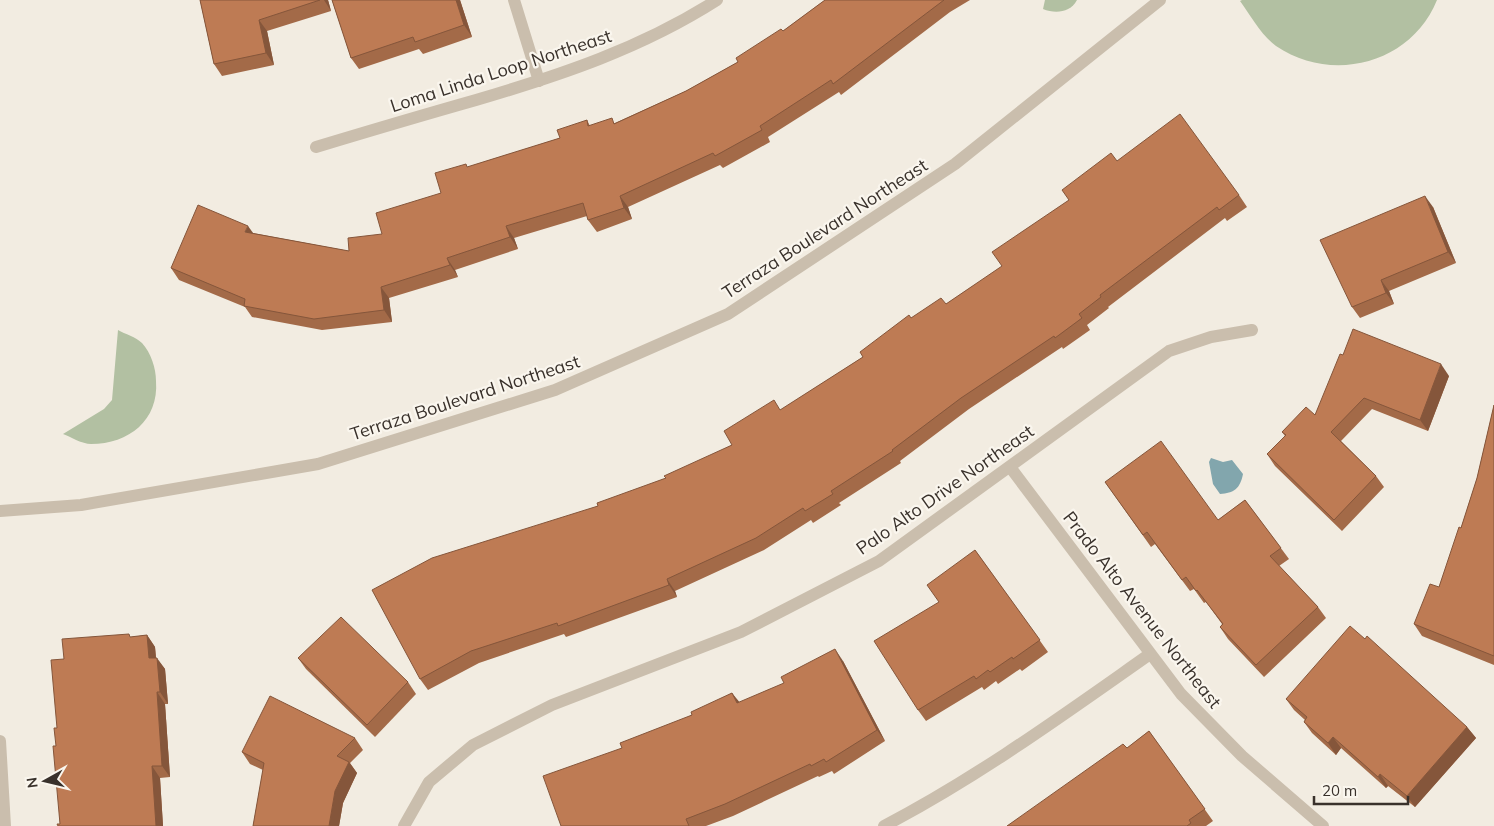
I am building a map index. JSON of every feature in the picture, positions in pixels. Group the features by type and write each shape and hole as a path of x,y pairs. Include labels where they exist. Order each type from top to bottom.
{"street":[{"path":"514,0 539,81"},
{"name":"Loma Linda Loop Northeast","path":"316,147 539,81 637,45 717,0"},
{"name":"Terraza Boulevard Northeast","path":"0,511 81,505 318,464 555,390 683,334 728,314 956,164 1158,1"},
{"name":"Palo Alto Drive Northeast","path":"404,826 429,782 473,744 552,705 741,632 879,561 1169,351 1211,337 1252,330"},
{"name":"Prado Alto Avenue Northeast","path":"1010,467 1150,654 1212,727 1323,826"},
{"path":"884,826 963,782 1006,755 1150,654"},
{"path":"0,741 5,826"}],"green space":[{"path":"1045,0 1077,0 1066,10 1052,12 1043,9"},
{"path":"1437,0 1425,22 1409,40 1389,53 1368,61 1345,65 1321,64 1298,58 1276,46 1256,25 1240,1"},
{"path":"118,330 134,337 145,347 154,366 156,395 147,418 129,434 118,440 105,443 84,443 63,434 104,409 112,400"}],"water":[{"path":"1211,458 1223,462 1232,460 1243,474 1236,489 1229,493 1220,494 1213,484 1209,462"}],"building":[{"path":"200,0 320,0 259,20 266,53 214,64"},
{"path":"332,0 456,0 464,25 415,42 413,37 351,58"},
{"path":"825,0 944,0 833,84 831,80 760,126 762,130 715,156 713,153 620,196 624,208 588,220 583,203 506,226 510,237 447,258 450,265 381,287 384,310 314,319 244,306 245,299 171,268 198,205 248,226 245,232 349,251 348,238 382,234 376,213 441,193 435,173 466,164 467,167 560,138 557,130 587,120 588,126 612,118 614,124 686,91 738,62 736,58 781,29 783,31"},
{"path":"1180,114 1239,195 1219,210 1217,207 1100,295 1101,297 1079,314 1082,318 1055,338 1054,336 961,398 893,451 831,491 833,494 805,511 803,508 756,538 667,579 669,585 558,626 557,623 471,651 420,679 372,590 432,558 598,506 597,503 666,478 664,476 732,445 724,431 774,400 780,410 863,357 860,352 909,315 911,318 941,298 946,304 1002,266 992,252 1069,200 1062,190 1111,153 1117,161"},
{"path":"1425,196 1448,252 1381,280 1386,293 1352,307 1320,240"},
{"path":"1353,329 1441,364 1420,420 1364,398 1331,432 1376,476 1334,520 1267,454 1286,435 1282,432 1306,407 1315,415 1340,354 1343,355"},
{"path":"1494,405 1494,656 1414,624 1430,584 1439,587 1459,527 1461,528 1477,478"},
{"path":"1161,441 1218,520 1245,500 1281,548 1270,556 1318,607 1256,665 1220,627 1223,624 1197,590 1186,577 1182,580 1147,532 1143,535 1105,482"},
{"path":"975,550 1040,640 1013,659 1012,657 976,679 974,676 918,710 874,641 939,602 927,585"},
{"path":"341,617 408,682 367,725 298,658"},
{"path":"1350,626 1365,639 1367,636 1467,727 1407,796 1380,774 1378,777 1333,737 1328,743 1304,722 1307,717 1286,699"},
{"path":"129,634 130,637 147,635 149,658 157,658 160,692 157,692 162,766 152,766 156,826 58,826 57,824 60,824 53,746 56,746 54,728 57,728 51,660 64,659 62,639"},
{"path":"835,649 877,730 826,762 824,759 811,766 810,764 725,804 686,819 689,826 561,826 543,776 622,748 620,743 692,715 691,712 732,693 737,703 784,683 781,677"},
{"path":"270,696 355,738 337,756 349,762 335,791 329,826 253,826 264,763 242,752"},
{"path":"1149,731 1205,809 1189,820 1191,823 1187,826 1007,826 1123,744 1127,748"}]}
